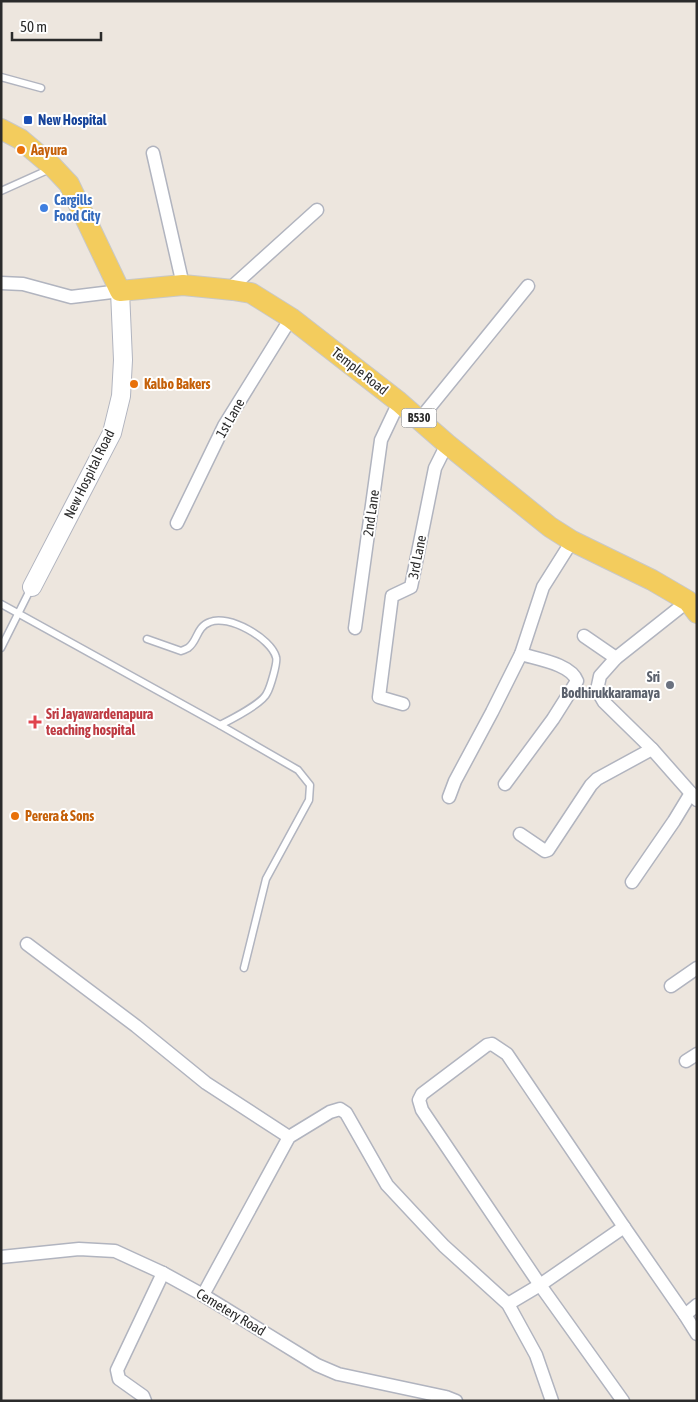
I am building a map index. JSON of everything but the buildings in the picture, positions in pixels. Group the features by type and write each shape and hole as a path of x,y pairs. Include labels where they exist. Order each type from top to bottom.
{"main road":[{"name":"New Hospital Road","path":"1,129 20,139 54,167 68,184 120,291"},
{"name":"Temple Road","path":"120,291 183,284 251,293 292,318 420,419 447,444 550,527 572,541 652,580 692,607"}],"street":[{"path":"153,153 183,284"},
{"path":"233,290 234,285 317,210"},
{"name":"Temple Road","path":"1,283 23,284 71,297 120,291"},
{"path":"420,419 528,286"},
{"name":"New Hospital Road","path":"32,587 112,433 121,396 120,291"},
{"name":"1st Lane","path":"177,523 224,426 292,318"},
{"name":"2nd Lane","path":"355,628 381,440 399,402"},
{"name":"3rd Lane","path":"403,704 379,697 392,596 411,587 435,468 447,444"},
{"path":"449,797 455,781 521,654 543,587 572,541"},
{"path":"632,882 694,796 652,749 604,702 597,690 600,676 616,658 692,607"},
{"path":"584,636 616,658"},
{"path":"505,784 553,719 577,681 575,676 560,665 521,654"},
{"path":"520,834 545,851 548,850 597,778 652,749"},
{"path":"26,944 136,1026 206,1083 289,1137"},
{"path":"671,986 697,968"},
{"path":"624,1401 540,1284 422,1110 419,1100 422,1094 487,1045 492,1044 507,1054 697,1334"},
{"path":"203,1295 289,1137 330,1112 340,1110 346,1113 387,1185 444,1246 508,1304 536,1355 552,1401"},
{"path":"508,1304 624,1227"},
{"name":"Cemetery Road","path":"1,1257 79,1249 115,1251 163,1273 203,1295 317,1365 338,1374 446,1397 456,1401"},
{"path":"145,1401 143,1396 119,1379 117,1370 163,1273"},
{"path":"685,1315 697,1305"}],"lane":[{"path":"1,77 41,88"},
{"path":"1,191 54,167"},
{"path":"1,648 32,587"},
{"path":"1,604 298,770 310,785 309,800 266,879 244,968"},
{"path":"147,639 182,651 190,647 200,628 211,621 228,621 252,631 272,647 277,659 267,695 220,726"}],"place":[{"name":"New Hospital","path":"28,120"},
{"name":"Aayura","path":"21,150"},
{"name":"Cargills Food City","path":"44,208"},
{"name":"Kalbo Bakers","path":"134,384"},
{"name":"Sri Bodhirukkaramaya","path":"670,685"},
{"name":"Sri Jayawardenapura teaching hospital","path":"35,722"},
{"name":"Perera & Sons","path":"15,816"}]}
